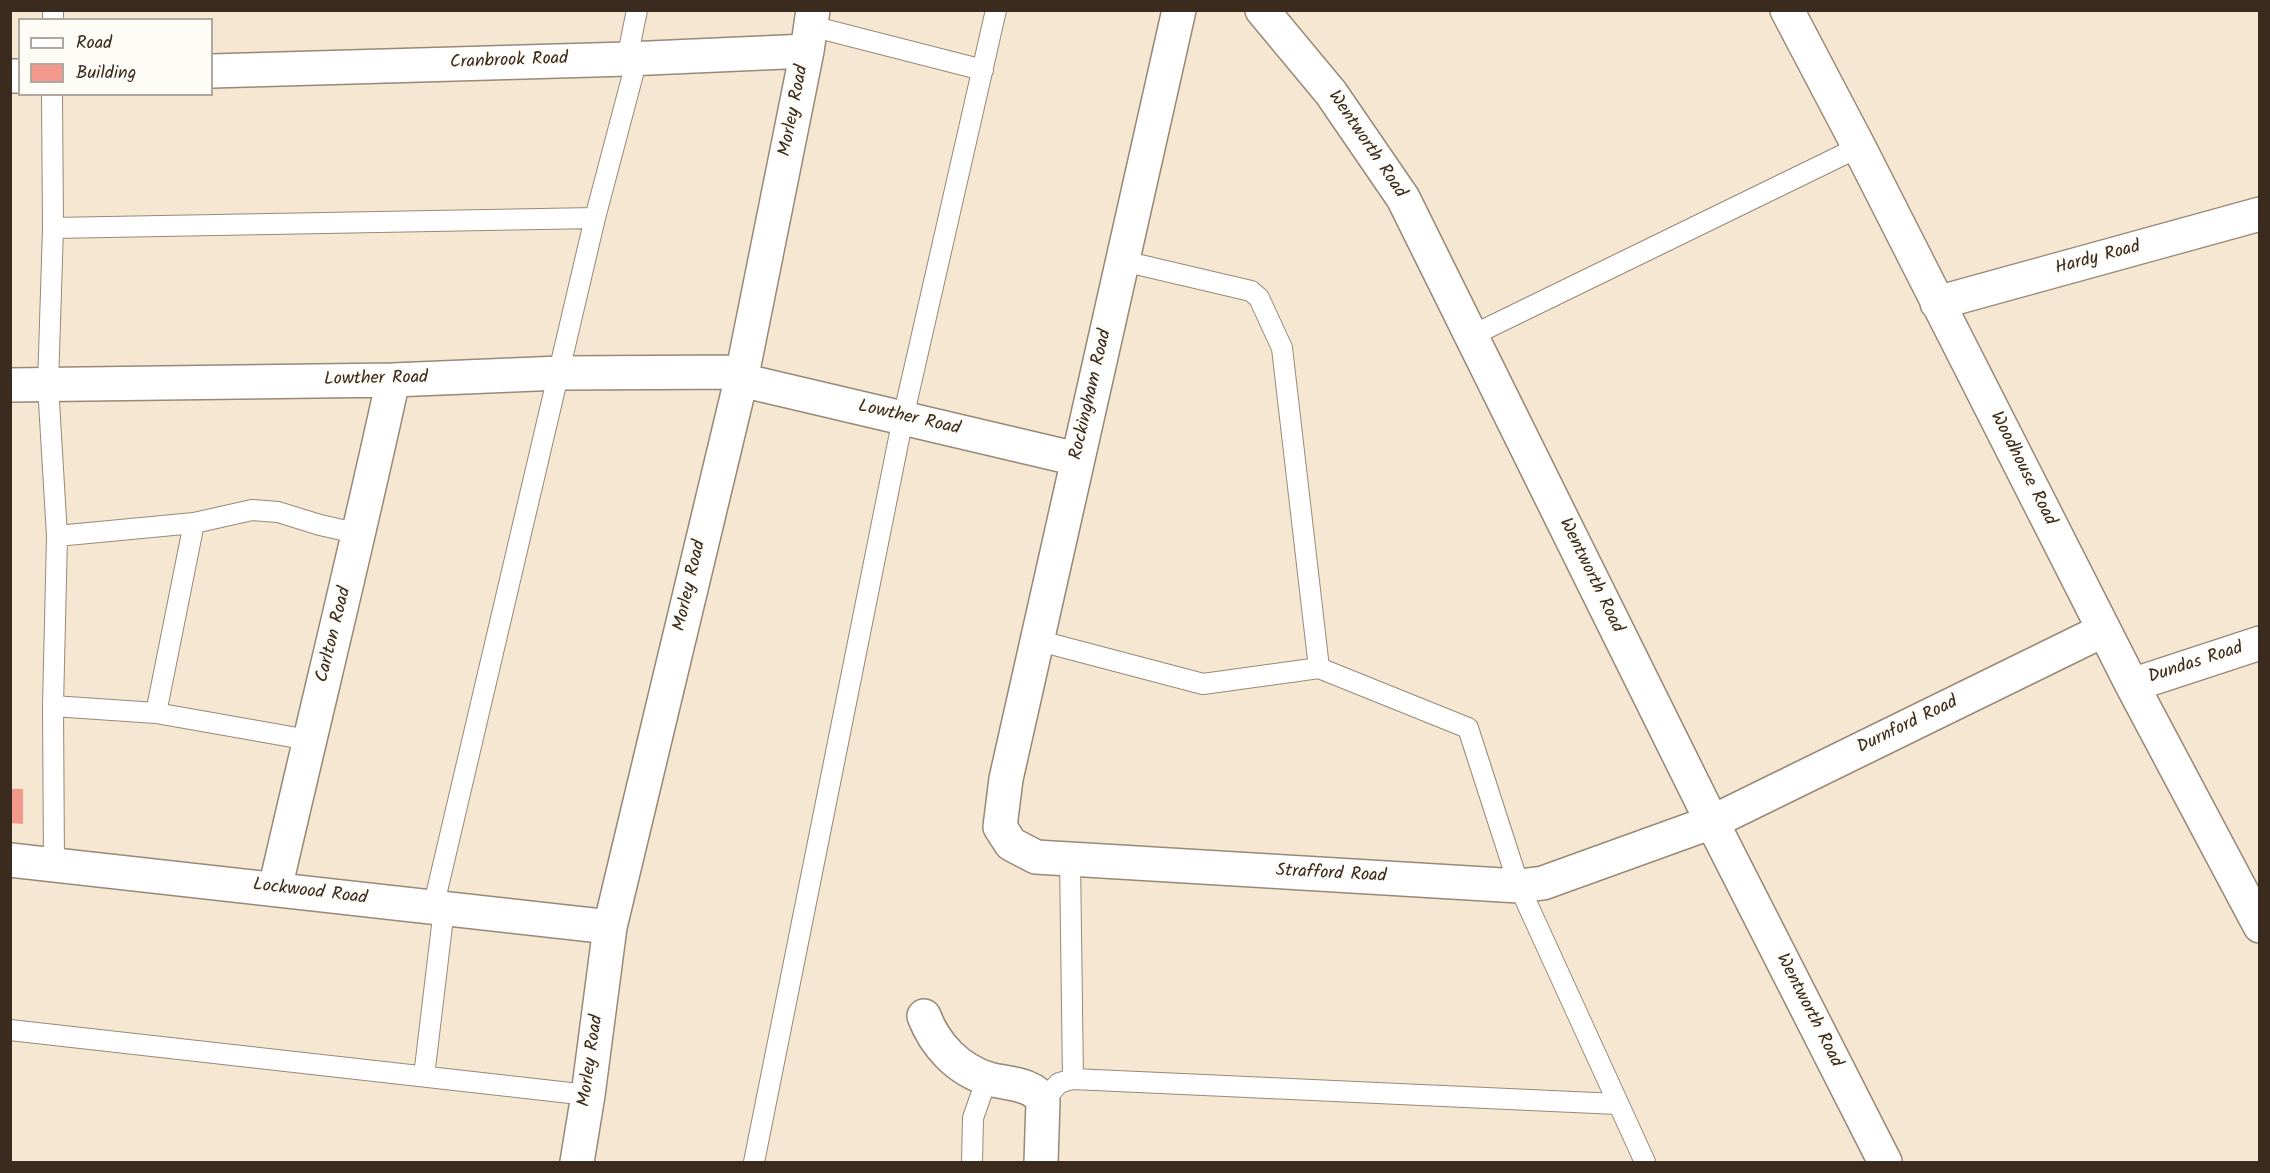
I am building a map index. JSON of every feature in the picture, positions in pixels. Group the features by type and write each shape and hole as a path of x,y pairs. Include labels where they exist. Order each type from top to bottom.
{"street":[{"name":"Rockingham Road","path":"1006,779 1179,10"},
{"name":"Wentworth Road","path":"1262,10 1331,93 1403,198 1712,822 1885,1162"},
{"name":"Woodhouse Road","path":"1787,10 2132,685 2259,926"},
{"name":"Cranbrook Road","path":"213,70 632,59 810,29"},
{"name":"Morley Road","path":"577,1162 610,927 742,376 810,29"},
{"name":"Hardy Road","path":"1936,303 2259,214"},
{"name":"Lowther Road","path":"10,385 393,380 560,373 742,376 903,418 1077,459"},
{"name":"Carlton Road","path":"275,889 360,534 393,380"},
{"name":"Durnford Road","path":"1712,822 2104,630"},
{"name":"Dundas Road","path":"2132,685 2259,643"},
{"name":"Strafford Road","path":"1006,779 1000,827 1011,844 1036,856 1070,859 1519,886 1543,884 1712,822"},
{"name":"Lockwood Road","path":"10,860 610,927"},
{"path":"924,1016 930,1030 946,1054 966,1069 987,1078 1030,1089 1039,1094 1043,1101 1041,1162"}],"lane":[{"path":"424,1076 438,908 632,59 636,10"},
{"path":"754,1162 903,418 996,10"},
{"path":"810,29 982,70"},
{"path":"52,96 53,228 48,385 57,536 53,706 54,865"},
{"path":"1471,336 1859,147"},
{"path":"53,228 596,218"},
{"path":"1123,261 1251,291 1259,298 1282,348 1319,669"},
{"path":"57,536 194,523 252,510 278,512 360,534"},
{"path":"156,713 194,523"},
{"path":"1036,640 1203,684 1319,669 1468,728 1519,886 1617,1104 1646,1162"},
{"path":"53,706 156,713 309,740"},
{"path":"1070,859 1073,1079"},
{"path":"10,1030 588,1095"},
{"path":"972,1162 973,1118 987,1078"},
{"path":"1043,1101 1059,1083 1073,1079 1617,1104"}],"building":[{"path":"10,789 23,789 23,824 10,823"}]}
